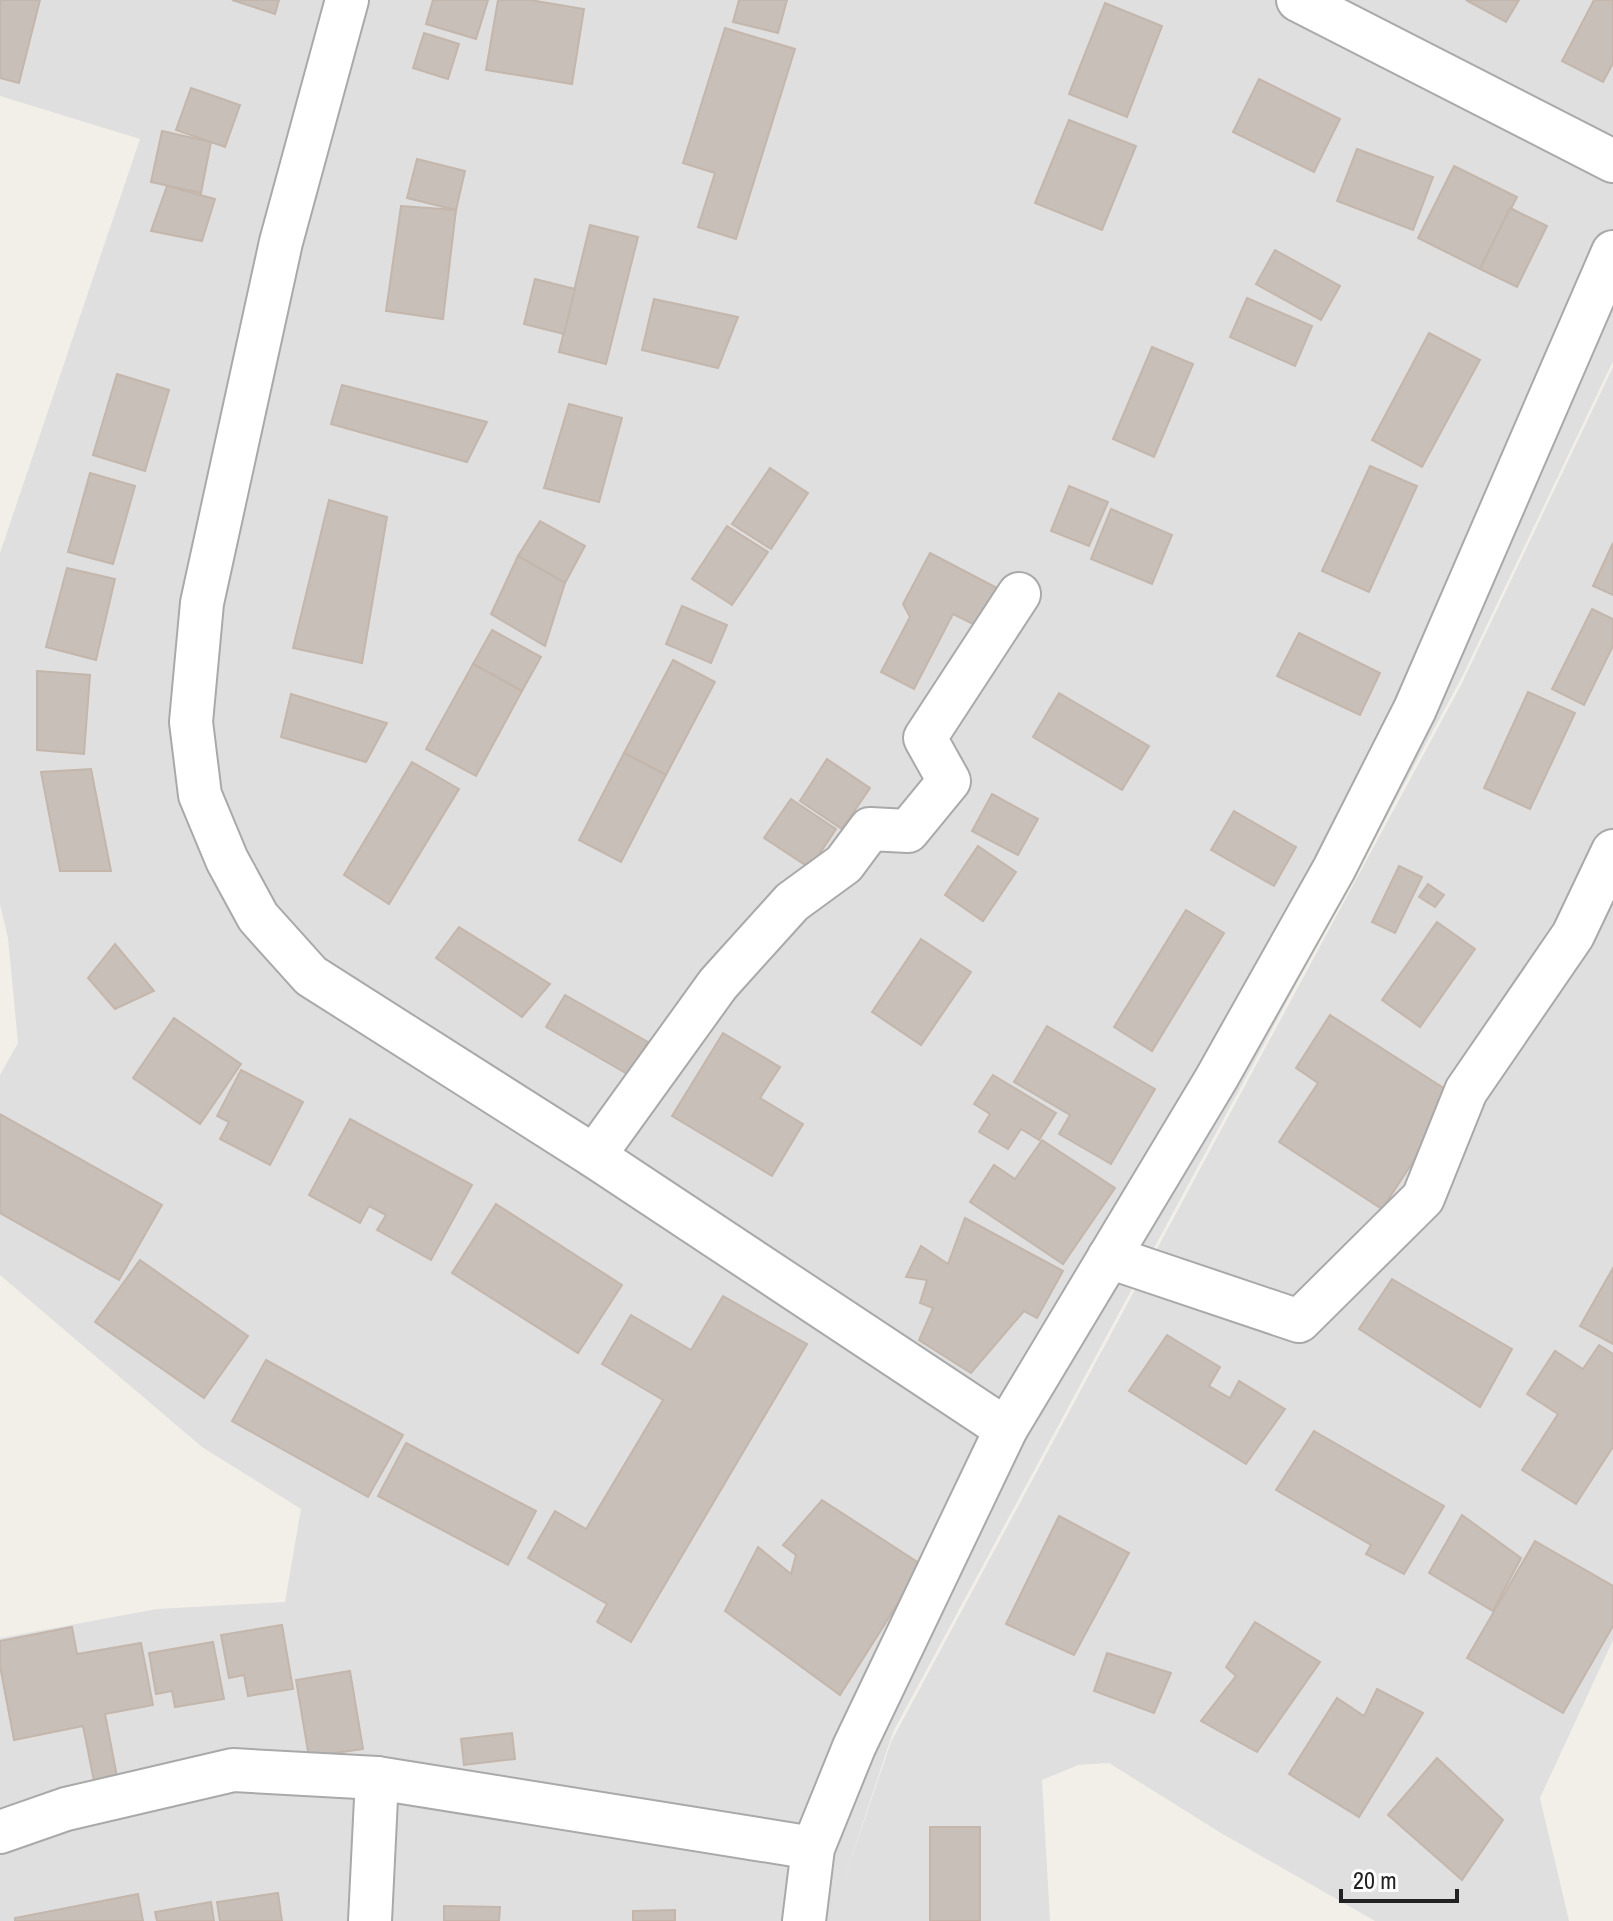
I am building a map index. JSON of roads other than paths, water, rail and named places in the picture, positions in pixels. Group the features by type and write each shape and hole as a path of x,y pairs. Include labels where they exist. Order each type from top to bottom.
{"street":[{"path":"347,0 281,242 202,603 191,722 200,795 227,860 258,917 311,976 594,1156 1006,1429"},
{"path":"1298,0 1613,161"},
{"path":"804,1921 813,1848 854,1747 1006,1429 1334,869 1415,709 1613,252"},
{"path":"594,1156 718,984 792,902 844,864 870,829 908,831 949,781 925,738 1019,594"},
{"path":"1109,1257 1299,1321 1423,1198 1466,1091 1573,935 1613,851"},
{"path":"0,1832 66,1809 233,1770 377,1778 813,1848"},
{"path":"370,1921 377,1778"}]}
